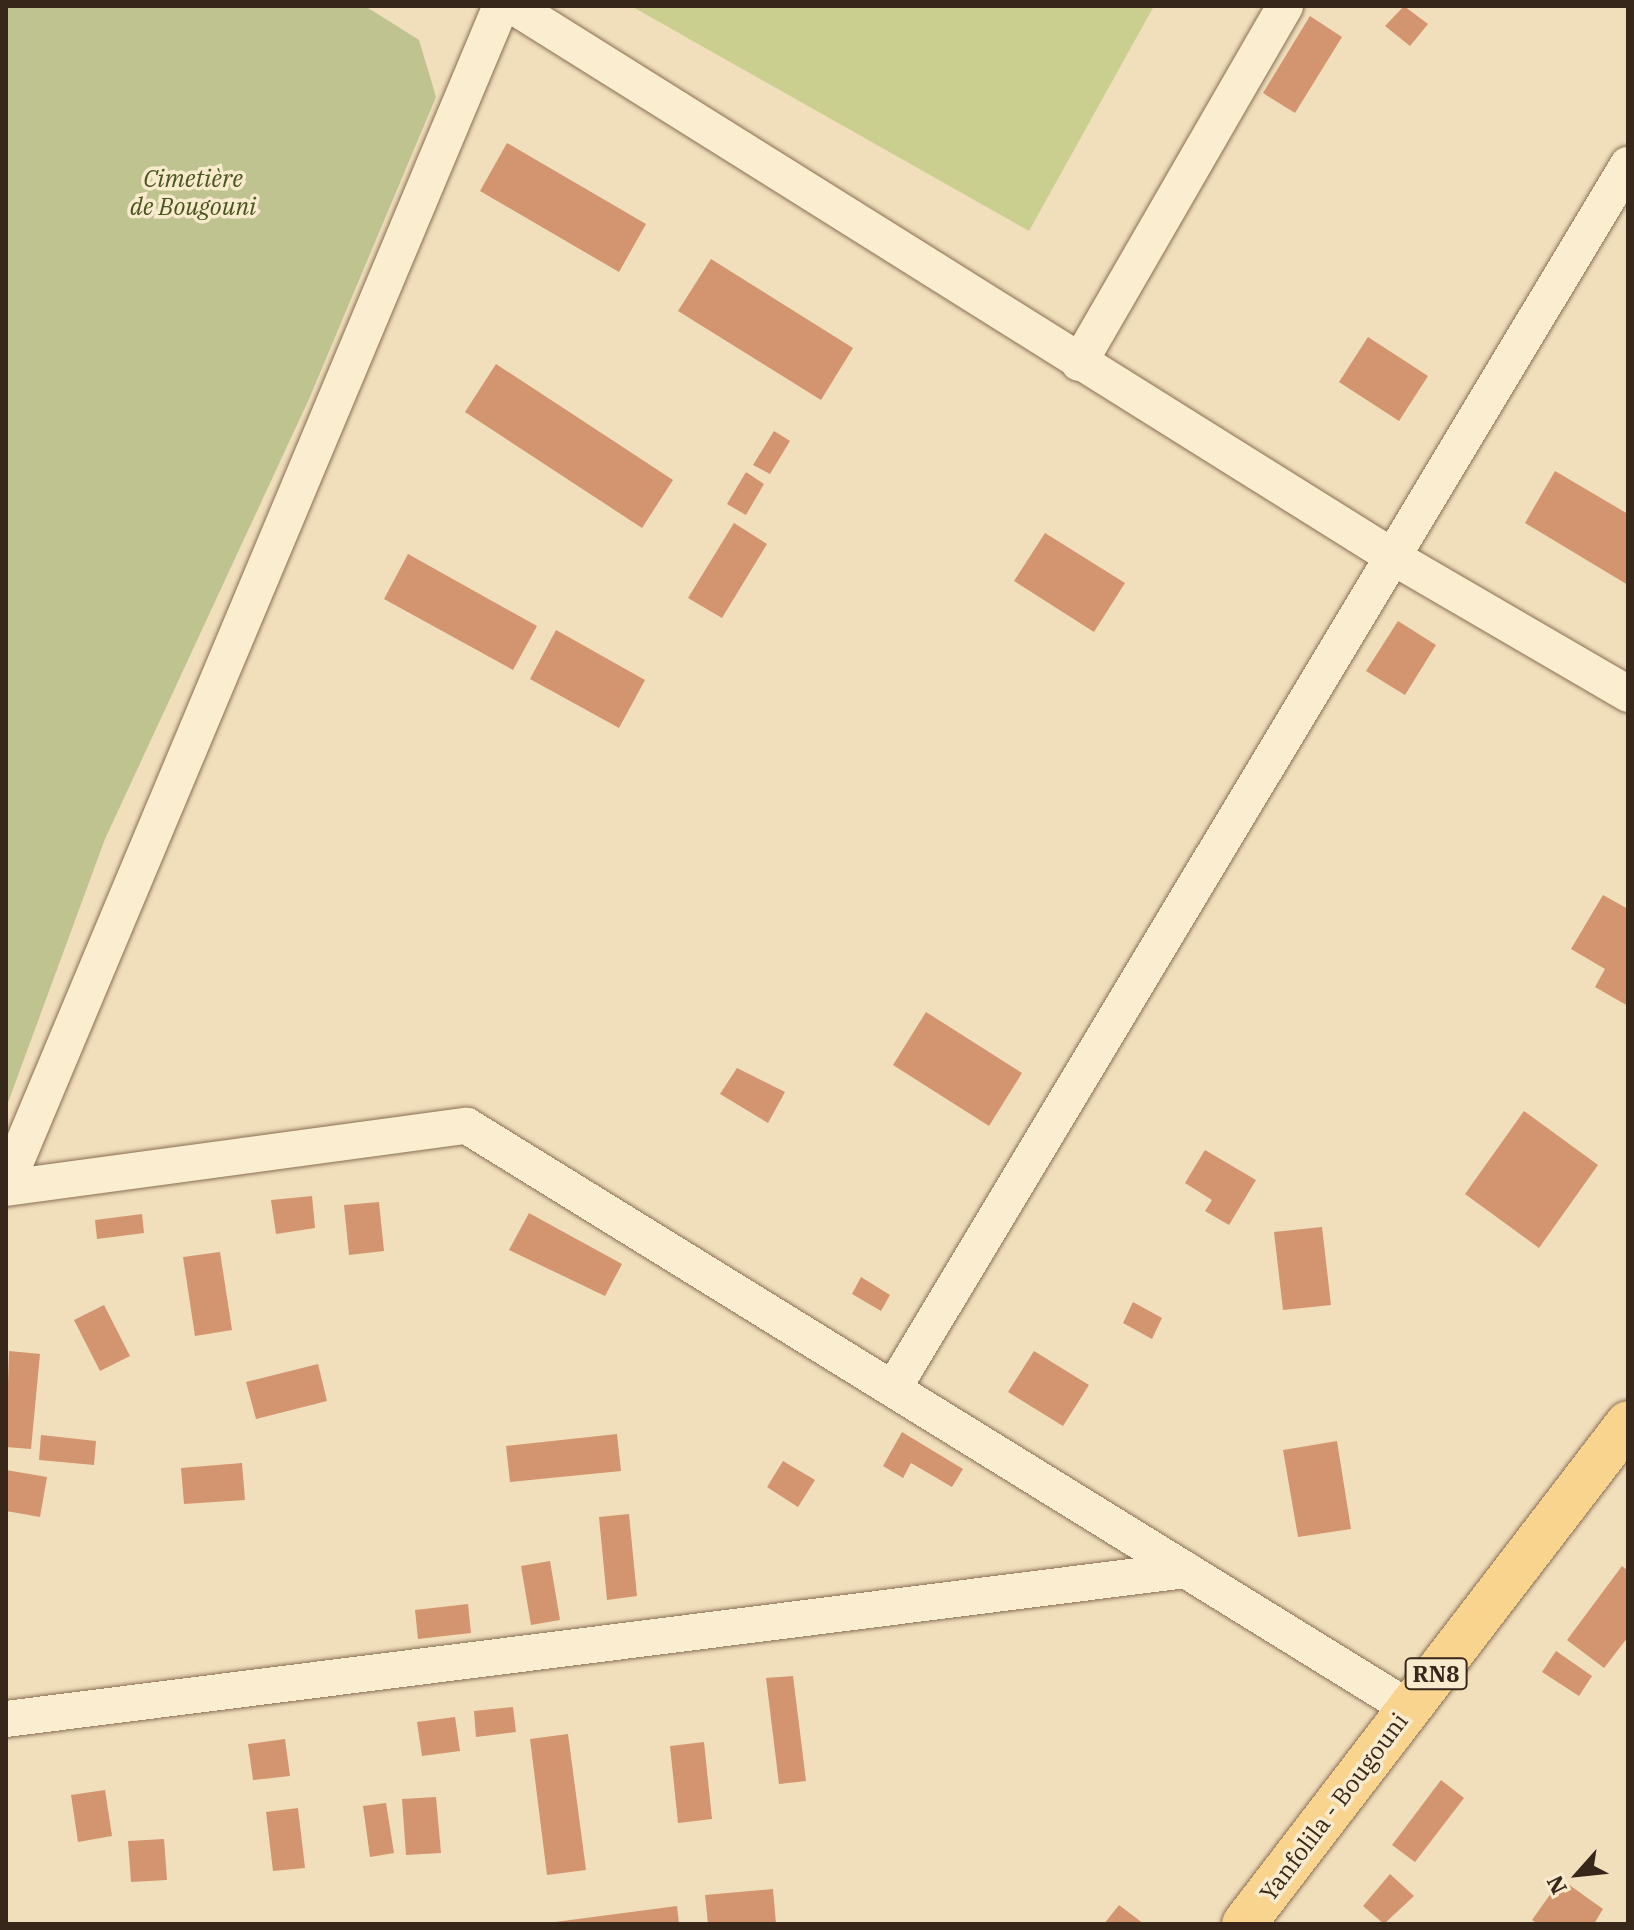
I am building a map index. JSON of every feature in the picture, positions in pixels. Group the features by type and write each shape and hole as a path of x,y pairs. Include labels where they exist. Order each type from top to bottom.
{"main road":[{"name":"Yanfolila - Bougouni","path":"1244,1924 1628,1423"}],"street":[{"path":"6,1186 501,6"},
{"path":"513,6 1393,557 1628,694"},
{"path":"1079,363 1285,6"},
{"path":"893,1389 1628,165"},
{"path":"6,1186 467,1126 1409,1708"},
{"path":"6,1719 1186,1570"}],"green space":[{"name":"Cimetière de Bougouni","path":"6,6 365,6 419,40 436,97 309,399 105,839 6,1108"},
{"path":"631,6 1154,6 1029,231"}],"building":[{"path":"1404,6 1428,24 1410,46 1385,26"},
{"path":"1310,16 1342,37 1295,113 1263,93"},
{"path":"507,143 646,224 619,272 480,191"},
{"path":"711,259 853,348 821,400 678,311"},
{"path":"1368,337 1428,376 1399,421 1339,382"},
{"path":"496,364 673,480 642,528 465,412"},
{"path":"774,431 790,441 770,474 753,465"},
{"path":"1555,471 1628,514 1628,585 1525,523"},
{"path":"746,472 764,484 746,515 727,504"},
{"path":"734,523 767,544 722,618 688,598"},
{"path":"1045,533 1125,583 1094,632 1014,581"},
{"path":"408,554 537,626 513,670 384,599"},
{"path":"1398,621 1436,645 1405,695 1366,671"},
{"path":"556,630 645,680 619,728 530,679"},
{"path":"1603,895 1628,909 1628,1006 1595,987 1605,969 1571,949"},
{"path":"926,1012 1022,1073 989,1126 893,1065"},
{"path":"737,1068 785,1092 768,1123 720,1094"},
{"path":"1524,1111 1598,1165 1539,1248 1465,1194"},
{"path":"1205,1150 1256,1180 1229,1225 1205,1211 1212,1200 1185,1183"},
{"path":"312,1196 315,1228 276,1234 271,1200"},
{"path":"379,1202 384,1251 349,1255 344,1205"},
{"path":"529,1213 622,1264 605,1296 509,1250"},
{"path":"142,1214 144,1233 97,1239 95,1220"},
{"path":"1322,1227 1331,1305 1283,1310 1274,1232"},
{"path":"220,1252 232,1330 195,1336 183,1257"},
{"path":"861,1277 890,1295 881,1311 852,1294"},
{"path":"1133,1302 1162,1318 1152,1339 1123,1323"},
{"path":"104,1305 130,1356 100,1371 74,1320"},
{"path":"9,1351 40,1354 31,1449 6,1447"},
{"path":"1034,1351 1089,1385 1063,1426 1008,1392"},
{"path":"318,1364 327,1401 256,1419 246,1382"},
{"path":"902,1432 963,1469 952,1487 911,1463 903,1478 883,1466"},
{"path":"617,1434 621,1471 510,1482 506,1446"},
{"path":"41,1435 96,1441 94,1465 39,1460"},
{"path":"1337,1441 1351,1529 1298,1537 1283,1450"},
{"path":"783,1461 815,1480 798,1507 767,1487"},
{"path":"242,1463 245,1500 184,1504 181,1468"},
{"path":"6,1470 47,1477 40,1517 6,1511"},
{"path":"629,1514 637,1596 607,1600 599,1517"},
{"path":"550,1561 560,1620 531,1625 521,1566"},
{"path":"1622,1566 1628,1571 1628,1637 1604,1668 1567,1640"},
{"path":"468,1604 471,1633 418,1639 415,1610"},
{"path":"1556,1651 1592,1676 1579,1696 1542,1672"},
{"path":"793,1676 806,1781 779,1784 766,1678"},
{"path":"513,1707 516,1732 476,1737 474,1711"},
{"path":"455,1717 460,1751 422,1756 417,1722"},
{"path":"568,1734 586,1870 547,1875 530,1739"},
{"path":"285,1739 290,1776 253,1780 248,1744"},
{"path":"704,1742 712,1819 678,1823 670,1746"},
{"path":"1441,1780 1464,1798 1415,1862 1392,1845"},
{"path":"105,1790 112,1836 78,1842 71,1795"},
{"path":"436,1797 441,1853 406,1855 402,1799"},
{"path":"386,1803 394,1853 370,1857 363,1806"},
{"path":"298,1808 305,1868 273,1871 266,1812"},
{"path":"164,1839 167,1880 131,1882 128,1841"},
{"path":"1390,1874 1414,1896 1384,1924 1363,1906"},
{"path":"1561,1879 1603,1909 1594,1924 1538,1924 1532,1920"},
{"path":"773,1889 776,1924 708,1924 705,1895"},
{"path":"1119,1905 1144,1924 1104,1924"},
{"path":"677,1906 679,1924 555,1924 555,1922"}]}
